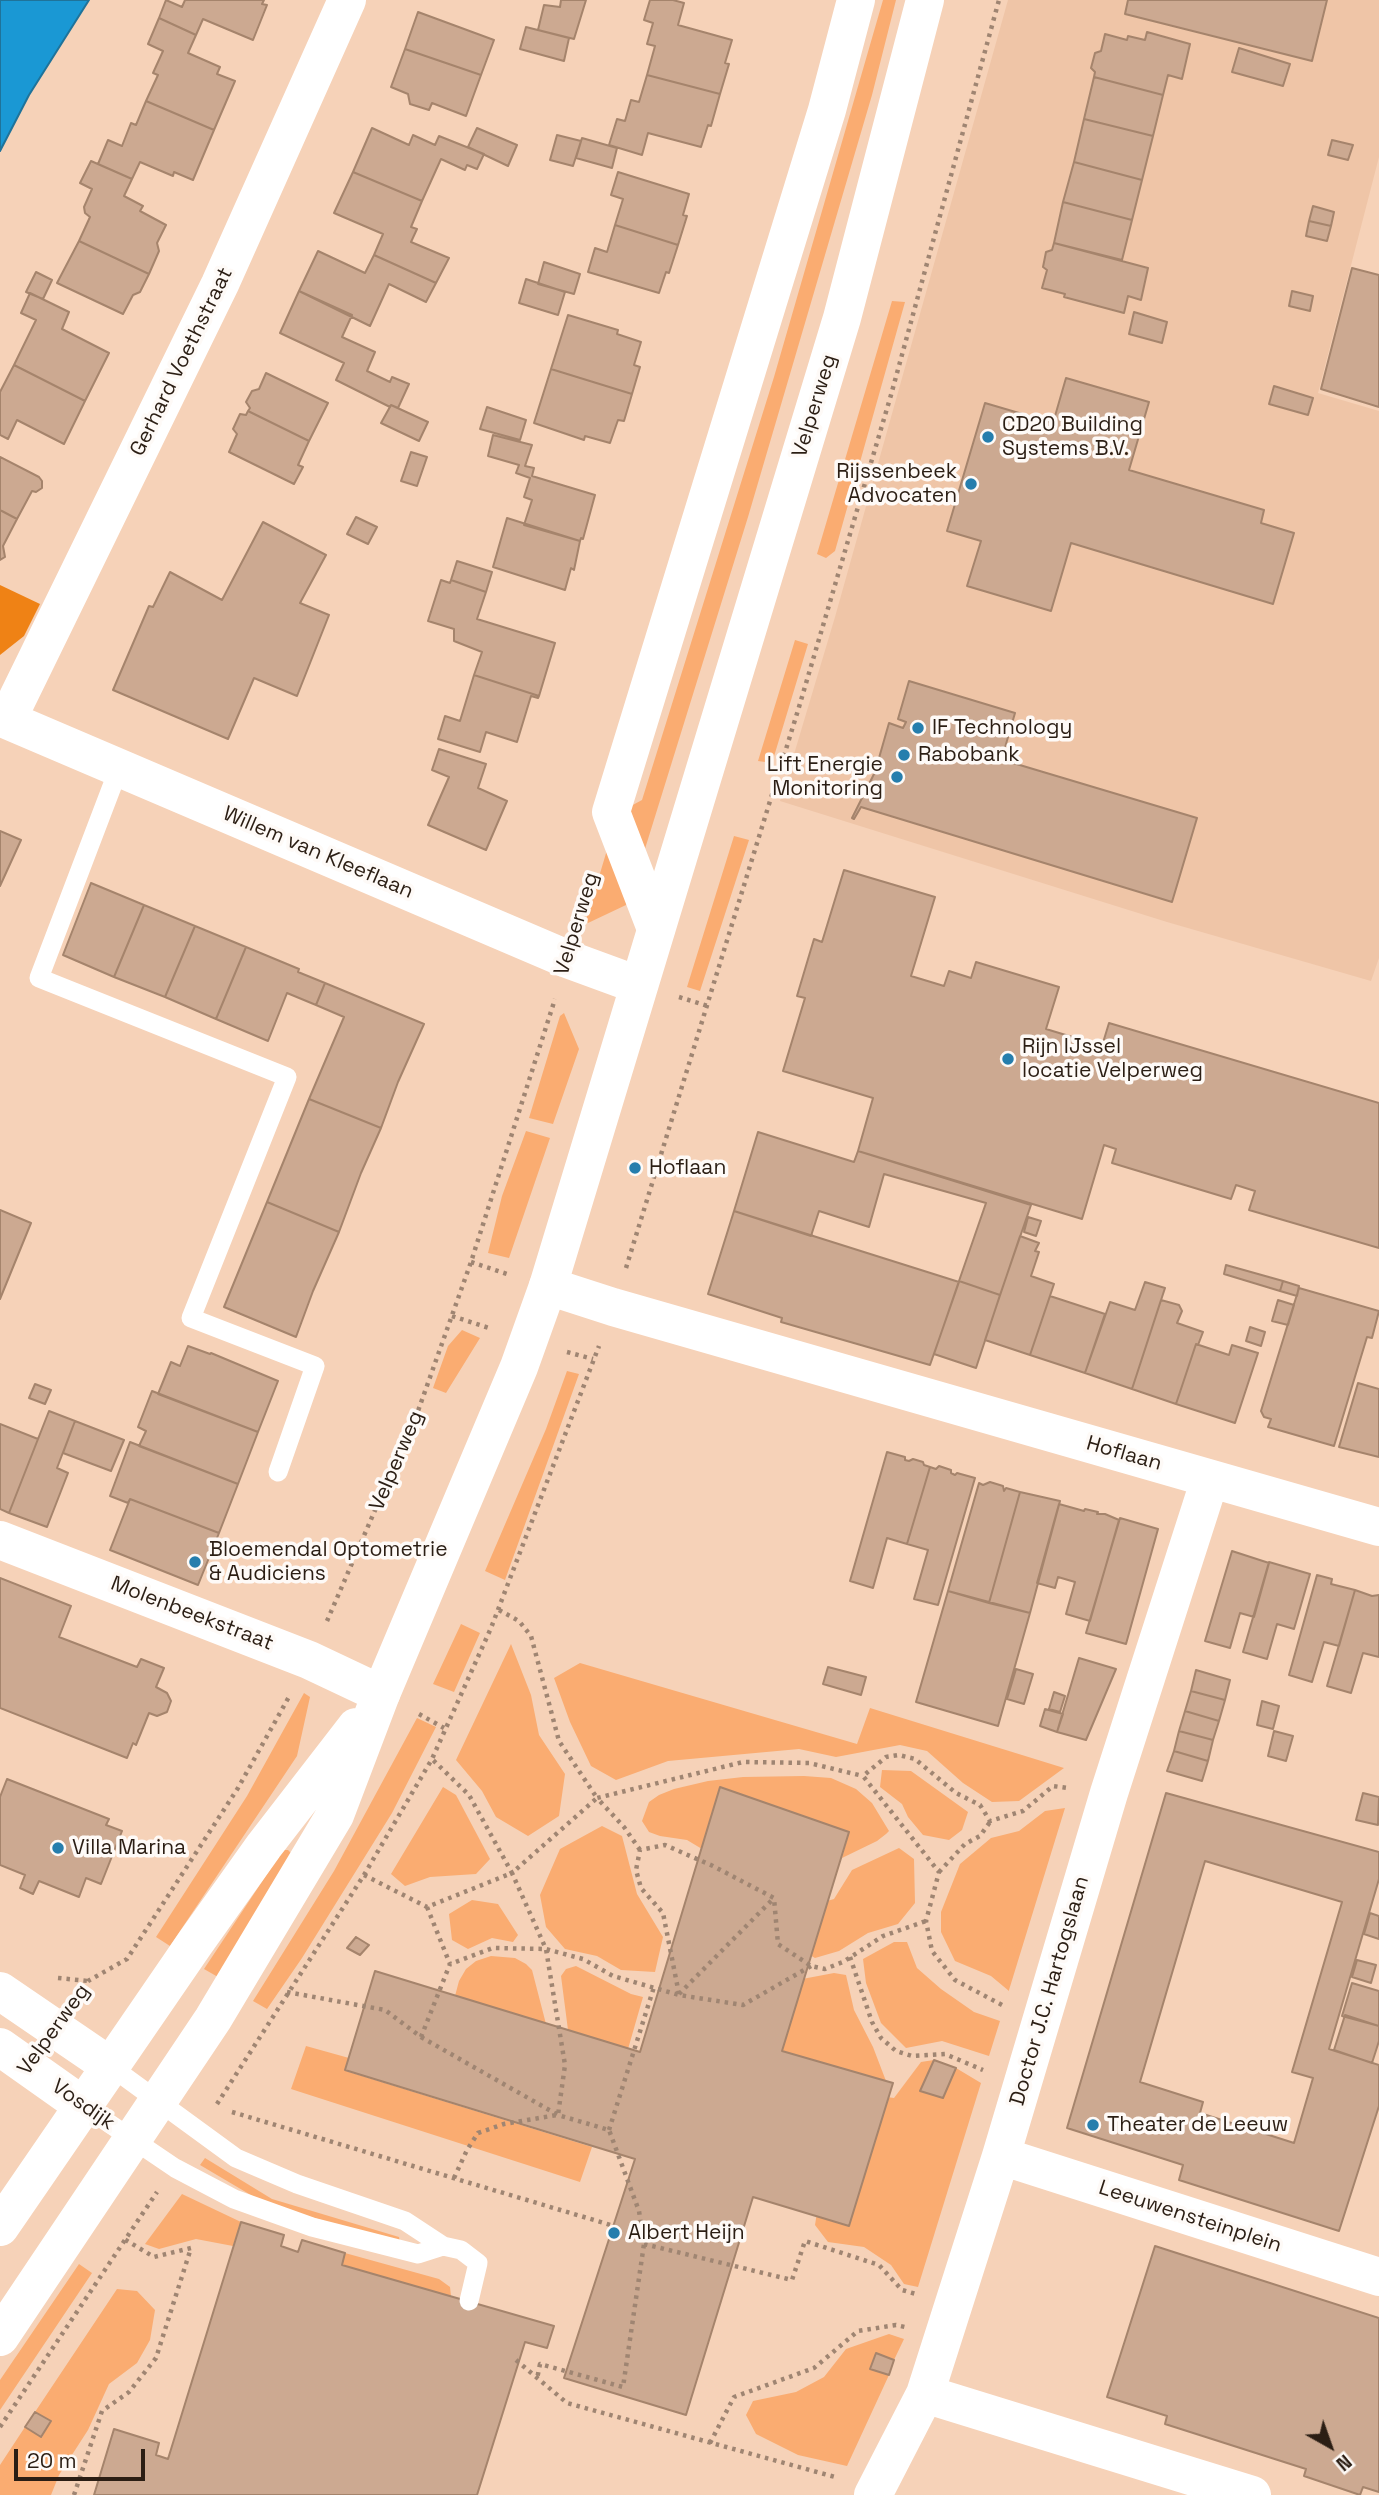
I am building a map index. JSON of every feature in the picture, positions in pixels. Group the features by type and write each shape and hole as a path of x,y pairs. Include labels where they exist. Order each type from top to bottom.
{"street":[{"name":"Gerhard Voethstraat","path":"3,719 220,285 347,0"},
{"path":"611,812 827,110 856,0"},
{"name":"Velperweg","path":"0,2337 213,2018 335,1815 381,1695 519,1367 548,1286 842,318 925,0"},
{"name":"Willem van Kleeflaan","path":"3,719 567,959 638,985"},
{"name":"Velperweg","path":"611,812 656,929"},
{"name":"Hoflaan","path":"548,1286 1379,1527"},
{"name":"Doctor J.C. Hartogslaan","path":"875,2492 925,2394 1001,2156 1109,1793 1210,1479"},
{"name":"Molenbeekstraat","path":"0,1540 309,1660 381,1695"},
{"name":"Velperweg","path":"0,2227 264,1846 381,1695"},
{"path":"0,1991 110,2066"},
{"name":"Vosdijk","path":"0,2047 82,2105"},
{"name":"Leeuwensteinplein","path":"1001,2156 1379,2277"},
{"path":"925,2394 1252,2495"}],"lane":[{"path":"119,768 39,978 287,1077 191,1318 315,1366 278,1472"},
{"path":"110,2066 236,2158 297,2184 405,2221 443,2246 461,2250 478,2263 469,2301"},
{"name":"Vosdijk","path":"82,2105 132,2139"},
{"path":"132,2139 175,2168 234,2199 312,2227 418,2255 443,2246"}],"path":[{"name":"Velperweg","path":"55,2029 88,1980 127,1959 238,1788 309,1660 353,1564 418,1410 471,1262 611,812"},
{"path":"499,1610 519,1621 531,1636 559,1741 597,1798 624,1827 640,1850 636,1870 641,1888 663,1913 679,1995"},
{"path":"863,1776 886,1757 899,1755 915,1759 956,1793 980,1805 990,1821"},
{"path":"432,1759 469,1795 512,1874 546,1949 565,2066 558,2115"},
{"path":"427,1907 512,1874 597,1798 743,1762 809,1763 863,1776 939,1872"},
{"path":"1041,2018 992,2002 955,1980 932,1951 926,1921 939,1872 965,1844 980,1836 990,1821 1023,1811 1053,1786 1109,1793"},
{"path":"640,1850 665,1845 713,1866 774,1898"},
{"path":"364,1875 427,1907 450,1964 421,2038"},
{"path":"774,1898 778,1944 811,1966 825,1969 883,1936 926,1921"},
{"path":"679,1995 774,1898"},
{"path":"450,1964 493,1948 546,1949 583,1959 613,1976 679,1995 743,2005 811,1966"},
{"path":"850,1957 872,2022 881,2038 896,2051 912,2056 945,2054 1022,2087"},
{"path":"537,2379 540,2364 623,2387 644,2244 639,2211 609,2130 654,1987"},
{"path":"287,1992 385,2010 421,2038 558,2115 609,2130"},
{"path":"214,2107 614,2226"},
{"path":"454,2178 478,2133 504,2124 558,2115"},
{"path":"74,2495 102,2411 129,2392 156,2358 191,2248 154,2257 126,2239"},
{"path":"644,2244 792,2280 805,2241 879,2265 902,2290 949,2319"},
{"path":"710,2442 734,2397 814,2368 858,2332 949,2319"},
{"path":"516,2360 566,2403 710,2442 875,2492"}],"shaded area":[{"path":"883,0 896,0 872,95 748,517 644,852 629,807 642,800 774,377"},
{"path":"1008,0 1379,0 1379,157 1318,393 1379,411 1379,958 1371,981 1167,922 780,801 835,617"},
{"path":"892,301 905,302 835,551 826,558 817,554"},
{"path":"0,585 40,604 24,636 0,655"},
{"path":"795,640 808,644 772,763 758,761"},
{"path":"734,836 749,840 700,991 687,987"},
{"path":"607,850 631,889 626,905 588,923 586,920"},
{"path":"564,1013 579,1049 553,1124 529,1118 560,1016"},
{"path":"526,1131 550,1138 509,1258 488,1253 502,1196"},
{"path":"462,1330 480,1338 446,1393 433,1388 448,1346"},
{"path":"567,1371 579,1374 505,1580 485,1571 546,1429"},
{"path":"461,1624 480,1633 454,1692 433,1684"},
{"path":"511,1644 531,1695 539,1735 565,1774 559,1816 528,1836 496,1817 482,1791 456,1760"},
{"path":"580,1663 857,1744 870,1708 1064,1768 1019,1801 992,1802 963,1783 927,1751 900,1745 836,1757 799,1749 668,1761 616,1780 591,1766 570,1722 554,1678"},
{"path":"304,1693 310,1697 297,1756 170,1946 156,1937 247,1796"},
{"path":"417,1718 436,1727 392,1813 267,2009 253,2001 334,1871"},
{"path":"882,1770 911,1771 968,1812 962,1830 949,1840 923,1835 908,1817 902,1804 880,1787"},
{"path":"743,1777 831,1778 856,1789 872,1803 889,1831 877,1841 842,1858 849,1832 721,1787 702,1849 687,1840 649,1832 642,1821 649,1802 674,1789"},
{"path":"443,1787 456,1795 490,1859 476,1874 430,1877 405,1886 391,1874"},
{"path":"1065,1808 1009,1991 991,1976 955,1961 941,1932 941,1912 960,1864 991,1838 1019,1831 1045,1811"},
{"path":"602,1826 622,1836 637,1894 663,1937 655,1972 621,1970 597,1956 565,1949 546,1927 540,1895 560,1849"},
{"path":"899,1848 914,1859 915,1903 898,1924 868,1933 839,1951 815,1958 782,1939 792,1911 834,1899 852,1870"},
{"path":"283,1850 288,1850 293,1855 218,1977 204,1969"},
{"path":"472,1900 498,1904 518,1935 513,1942 492,1938 468,1949 452,1940 449,1914"},
{"path":"894,1942 907,1942 917,1968 941,1989 974,2012 1000,2021 989,2056 942,2041 906,2048 881,2023 866,1983 863,1959"},
{"path":"491,1956 515,1958 532,1970 546,2024 455,1996 466,1969 476,1961"},
{"path":"576,1966 631,1994 643,1997 628,2049 568,2030 561,1976 566,1969"},
{"path":"834,1973 846,1975 854,2010 873,2047 886,2081 782,2051 750,2025 797,1980"},
{"path":"306,2046 349,2058 346,2071 592,2147 580,2182 291,2089"},
{"path":"934,2060 921,2091 943,2098 956,2068 981,2083 918,2287 904,2284 891,2265 864,2247 828,2242 815,2225 818,2206 872,2095 894,2098 921,2062"},
{"path":"205,2158 272,2199 399,2237 400,2243 266,2204 200,2165"},
{"path":"182,2194 241,2222 233,2246 196,2239 159,2249 145,2244"},
{"path":"345,2253 439,2279 450,2287 451,2296 342,2265"},
{"path":"79,2264 92,2273 0,2410 0,2380"},
{"path":"117,2289 137,2291 155,2310 150,2340 137,2363 109,2384 88,2430 59,2475 51,2495 0,2495 0,2465 25,2427 42,2437 50,2421 35,2412"},
{"path":"889,2334 904,2339 894,2360 876,2354 870,2369 889,2375 847,2466 798,2455 756,2434 746,2415 753,2401 796,2392 824,2377 846,2349"}],"water":[{"path":"0,0 89,0 29,95 0,151"}],"building":[{"path":"166,0 182,7 185,0 264,0 262,4 267,5 253,40 203,19 196,35 159,18"},
{"path":"561,0 586,0 574,39 538,30 544,5 560,7"},
{"path":"650,0 684,3 678,25 732,40 725,63 729,64 720,94 647,75 655,46 647,44 653,23 644,20"},
{"path":"1128,0 1327,0 1312,61 1125,14"},
{"path":"418,12 494,40 481,75 405,49"},
{"path":"159,18 196,35 188,53 220,67 217,74 235,81 214,130 146,101 158,75 153,73 163,51 148,44"},
{"path":"526,27 569,38 564,61 520,49"},
{"path":"1147,32 1190,44 1182,79 1168,75 1163,95 1094,77 1095,72 1091,68 1095,53 1101,51 1105,34 1127,40 1128,36 1145,40"},
{"path":"1239,48 1290,64 1283,86 1232,72"},
{"path":"405,49 481,75 466,116 432,103 429,110 410,104 408,94 391,87"},
{"path":"647,75 720,94 711,126 708,125 701,147 648,133 642,155 609,145 617,119 625,121 631,100 639,102"},
{"path":"1094,77 1163,95 1153,136 1084,119"},
{"path":"146,101 214,130 193,180 174,172 173,176 140,162 132,179 98,164 108,140 122,146 131,123 136,125"},
{"path":"1084,119 1153,136 1142,180 1074,162"},
{"path":"372,128 409,145 413,135 435,145 439,136 484,154 477,169 467,165 465,170 441,159 422,201 353,172"},
{"path":"477,128 517,145 508,166 468,147"},
{"path":"557,135 581,141 573,166 550,160"},
{"path":"582,138 617,148 612,168 576,158"},
{"path":"1332,140 1353,145 1348,160 1328,155"},
{"path":"91,161 132,179 124,196 143,206 140,211 166,225 157,243 159,251 149,274 79,241 90,217 85,213 84,207 92,189 80,183"},
{"path":"1074,162 1142,180 1132,220 1063,202"},
{"path":"353,172 422,201 411,227 417,229 411,242 449,258 436,283 374,255 383,234 334,213"},
{"path":"618,172 689,194 683,215 687,216 678,245 615,225 623,199 611,195"},
{"path":"1063,202 1132,220 1122,260 1054,243"},
{"path":"1313,206 1334,212 1331,226 1309,221"},
{"path":"1309,221 1331,226 1327,241 1306,236"},
{"path":"615,225 678,245 659,293 588,272 595,248 607,252"},
{"path":"79,241 149,274 140,292 133,295 123,314 57,283"},
{"path":"1054,243 1148,268 1141,300 1128,296 1124,313 1064,297 1065,294 1042,288 1047,270 1043,267 1046,252 1052,250"},
{"path":"318,251 365,273 374,255 436,283 426,302 389,284 370,326 299,291"},
{"path":"544,262 580,274 574,294 538,284"},
{"path":"1352,268 1379,275 1379,407 1321,389"},
{"path":"36,272 52,280 43,299 26,292"},
{"path":"526,279 565,292 558,315 519,303"},
{"path":"299,291 352,315 342,337 375,352 367,371 390,382 392,377 409,384 398,408 391,405 390,407 336,380 344,363 280,333"},
{"path":"1292,291 1313,296 1310,311 1289,306"},
{"path":"30,293 69,312 62,329 109,353 85,401 14,365 36,320 21,313"},
{"path":"1134,312 1167,322 1162,343 1129,334"},
{"path":"568,315 618,330 617,334 641,342 634,365 640,367 632,394 551,369"},
{"path":"14,365 85,401 64,444 17,420 8,439 0,435 0,392"},
{"path":"551,369 632,394 624,421 618,420 610,443 585,436 584,440 534,423"},
{"path":"266,373 328,403 309,441 248,411 250,408 246,402 252,391 259,389"},
{"path":"1066,378 1149,402 1129,470 1264,510 1261,523 1294,533 1273,604 1071,543 1051,611 967,586 981,541 947,531 985,403 1053,423"},
{"path":"1274,386 1313,398 1308,415 1269,404"},
{"path":"391,405 428,422 419,441 381,423"},
{"path":"487,407 526,420 520,440 480,429"},
{"path":"248,411 309,441 298,465 303,467 294,484 229,452 237,434 233,429 240,414 246,415"},
{"path":"493,435 532,445 525,466 534,468 532,476 595,495 583,539 580,541 524,525 532,500 524,497 530,478 516,473 519,465 488,456"},
{"path":"411,452 427,457 417,486 401,481"},
{"path":"0,457 42,481 42,488 36,492 32,491 17,519 0,510"},
{"path":"0,510 17,519 3,546 5,557 0,560"},
{"path":"356,517 377,527 368,544 347,534"},
{"path":"507,518 580,541 574,570 571,568 565,590 493,567"},
{"path":"263,522 326,555 300,603 329,615 297,696 254,678 228,739 113,690 149,606 153,607 170,572 222,600"},
{"path":"457,561 492,572 486,592 451,580"},
{"path":"441,580 450,583 451,580 486,592 477,619 555,643 539,696 474,675 482,652 454,641 454,629 428,621"},
{"path":"474,675 539,696 531,696 517,742 486,732 480,752 438,739 445,716 460,721"},
{"path":"909,681 1015,713 1004,751 995,749 993,757 1197,818 1172,902 861,807 854,819 852,818 875,772 889,723 903,728 906,722 898,719"},
{"path":"439,749 486,764 478,788 507,801 486,850 428,825 449,777 432,770"},
{"path":"0,831 21,840 0,886"},
{"name":"Rijn IJssel locatie Velperweg","path":"844,870 935,897 911,976 944,986 949,971 971,978 976,962 1059,987 1046,1029 1102,1046 1109,1023 1379,1103 1379,1248 1249,1210 1255,1191 1236,1185 1231,1199 1112,1163 1116,1149 1104,1145 1082,1219 858,1151 873,1098 783,1071 805,998 797,996 814,939 822,942"},
{"path":"91,883 144,905 114,977 63,955"},
{"path":"144,905 195,926 165,997 114,977"},
{"path":"195,926 246,947 216,1019 165,997"},
{"path":"246,947 325,983 316,1005 287,993 268,1041 216,1019"},
{"path":"325,983 424,1024 381,1128 309,1099 344,1017 316,1005"},
{"path":"309,1099 381,1128 339,1232 267,1202"},
{"path":"758,1132 854,1162 858,1151 1031,1205 1000,1295 959,1281 986,1203 884,1174 869,1227 819,1211 811,1236 734,1211"},
{"path":"267,1202 339,1232 296,1337 224,1307"},
{"path":"0,1210 31,1223 0,1299"},
{"path":"734,1211 959,1282 930,1365 781,1322 782,1318 708,1294"},
{"path":"1028,1217 1041,1221 1036,1236 1024,1232"},
{"path":"1020,1236 1039,1243 1035,1251 1039,1252 1031,1276 1054,1284 1030,1355 985,1340"},
{"path":"1226,1265 1283,1281 1280,1291 1224,1274"},
{"path":"959,1281 1000,1295 976,1368 934,1354"},
{"path":"1283,1281 1299,1286 1297,1296 1280,1291"},
{"path":"1145,1282 1165,1288 1132,1389 1085,1373 1110,1302 1135,1310"},
{"path":"1299,1288 1379,1311 1372,1338 1367,1337 1334,1446 1268,1427 1271,1419 1264,1417 1261,1411"},
{"path":"1050,1296 1105,1314 1085,1373 1030,1355"},
{"path":"1161,1300 1179,1305 1182,1311 1177,1323 1203,1332 1198,1345 1196,1344 1176,1404 1132,1389"},
{"path":"1278,1300 1294,1305 1288,1325 1272,1321"},
{"path":"1250,1327 1265,1332 1261,1346 1246,1341"},
{"path":"1196,1344 1229,1355 1232,1345 1258,1353 1235,1423 1176,1404"},
{"path":"188,1346 278,1381 258,1432 158,1394 171,1362 180,1366"},
{"path":"1358,1383 1379,1389 1379,1457 1339,1447"},
{"path":"35,1384 51,1390 45,1404 29,1398"},
{"path":"152,1391 258,1432 238,1484 139,1446 146,1431 138,1427"},
{"path":"49,1411 75,1421 57,1468 68,1473 47,1527 9,1513"},
{"path":"75,1421 124,1440 111,1471 63,1453"},
{"path":"0,1424 38,1439 9,1513 0,1509"},
{"path":"130,1442 238,1484 219,1533 130,1499 128,1503 110,1496"},
{"path":"887,1452 905,1457 905,1460 923,1462 930,1467 907,1544 887,1538 873,1588 850,1581"},
{"path":"939,1466 951,1470 955,1475 957,1473 975,1478 938,1605 914,1599 928,1550 907,1544 930,1467 936,1469"},
{"path":"990,1482 1003,1486 1004,1491 1006,1488 1020,1492 989,1603 948,1591 979,1483 983,1485"},
{"path":"1020,1492 1060,1501 1030,1613 989,1603"},
{"path":"130,1499 219,1533 198,1585 110,1550"},
{"path":"1059,1504 1098,1512 1097,1514 1105,1514 1119,1520 1090,1621 1066,1614 1075,1582 1058,1577 1055,1588 1037,1583"},
{"path":"1120,1518 1158,1529 1126,1644 1086,1633"},
{"path":"1232,1551 1269,1563 1254,1617 1240,1613 1230,1648 1205,1641"},
{"path":"1269,1562 1310,1574 1294,1629 1277,1624 1267,1659 1243,1652"},
{"path":"1317,1575 1332,1579 1331,1584 1355,1590 1339,1646 1324,1642 1312,1682 1289,1675"},
{"path":"0,1578 71,1606 59,1637 137,1667 141,1659 164,1668 156,1687 167,1693 171,1701 167,1712 157,1716 149,1713 136,1745 133,1743 127,1758 0,1708"},
{"path":"1355,1590 1372,1596 1379,1595 1379,1657 1363,1653 1351,1693 1327,1686"},
{"path":"948,1591 1030,1613 998,1726 916,1702"},
{"path":"1079,1658 1116,1669 1086,1740 1057,1732"},
{"path":"828,1667 866,1677 861,1695 823,1684"},
{"path":"1016,1669 1033,1674 1024,1704 1007,1699"},
{"path":"1196,1670 1230,1680 1225,1700 1191,1691"},
{"path":"1191,1691 1225,1700 1219,1721 1185,1711"},
{"path":"1054,1692 1065,1696 1060,1712 1049,1709"},
{"path":"1262,1701 1279,1706 1273,1729 1257,1725"},
{"path":"1045,1709 1063,1714 1057,1732 1040,1726"},
{"path":"1185,1711 1219,1721 1213,1740 1179,1731"},
{"path":"1179,1731 1213,1740 1208,1761 1174,1751"},
{"path":"1274,1731 1293,1736 1286,1761 1268,1756"},
{"path":"1174,1751 1208,1761 1202,1781 1167,1771"},
{"name":"Villa Marina","path":"7,1779 109,1819 106,1825 122,1831 101,1884 86,1878 79,1897 39,1881 33,1894 20,1888 25,1875 0,1865 0,1797"},
{"path":"720,1787 849,1832 782,2051 893,2083 849,2226 753,2197 686,2415 564,2378 635,2159 345,2070 375,1971 640,2052"},
{"path":"1166,1793 1379,1852 1379,1879 1329,2049 1379,2065 1379,2106 1339,2231 1179,2180 1183,2165 1067,2128","holes":["1205,1861 1342,1902 1292,2072 1313,2078 1294,2143 1200,2113 1203,2102 1140,2082"]},
{"path":"1363,1793 1379,1797 1378,1825 1356,1820"},
{"path":"1370,1913 1379,1916 1379,1939 1364,1934"},
{"path":"356,1937 369,1945 360,1955 347,1948"},
{"path":"1357,1960 1376,1965 1371,1983 1352,1977"},
{"path":"1352,1983 1379,1991 1379,2026 1342,2016"},
{"path":"1345,2015 1379,2026 1379,2041 1372,2063 1334,2050"},
{"path":"934,2060 956,2068 943,2098 920,2091"},
{"path":"241,2222 284,2235 281,2246 298,2252 302,2240 345,2253 342,2265 554,2326 547,2348 525,2342 477,2495 94,2495 114,2429 159,2443 156,2455 168,2459"},
{"path":"1155,2246 1379,2318 1379,2492 1363,2487 1360,2495 1304,2476 1306,2469 1165,2424 1167,2416 1107,2397"},
{"path":"876,2353 894,2360 889,2375 870,2369"},
{"path":"35,2412 51,2421 41,2437 25,2427"}],"place":[{"name":"CD20 Building Systems B.V.","path":"988,437"},
{"name":"Rijssenbeek Advocaten","path":"971,484"},
{"name":"IF Technology","path":"918,728"},
{"name":"Rabobank","path":"904,755"},
{"name":"Lift Energie Monitoring","path":"897,777"},
{"name":"Rijn IJssel locatie Velperweg","path":"1008,1059"},
{"name":"Hoflaan","path":"635,1168"},
{"name":"Bloemendal Optometrie & Audiciens","path":"195,1562"},
{"name":"Villa Marina","path":"58,1848"},
{"name":"Theater de Leeuw","path":"1093,2125"},
{"name":"Albert Heijn","path":"614,2233"}]}
